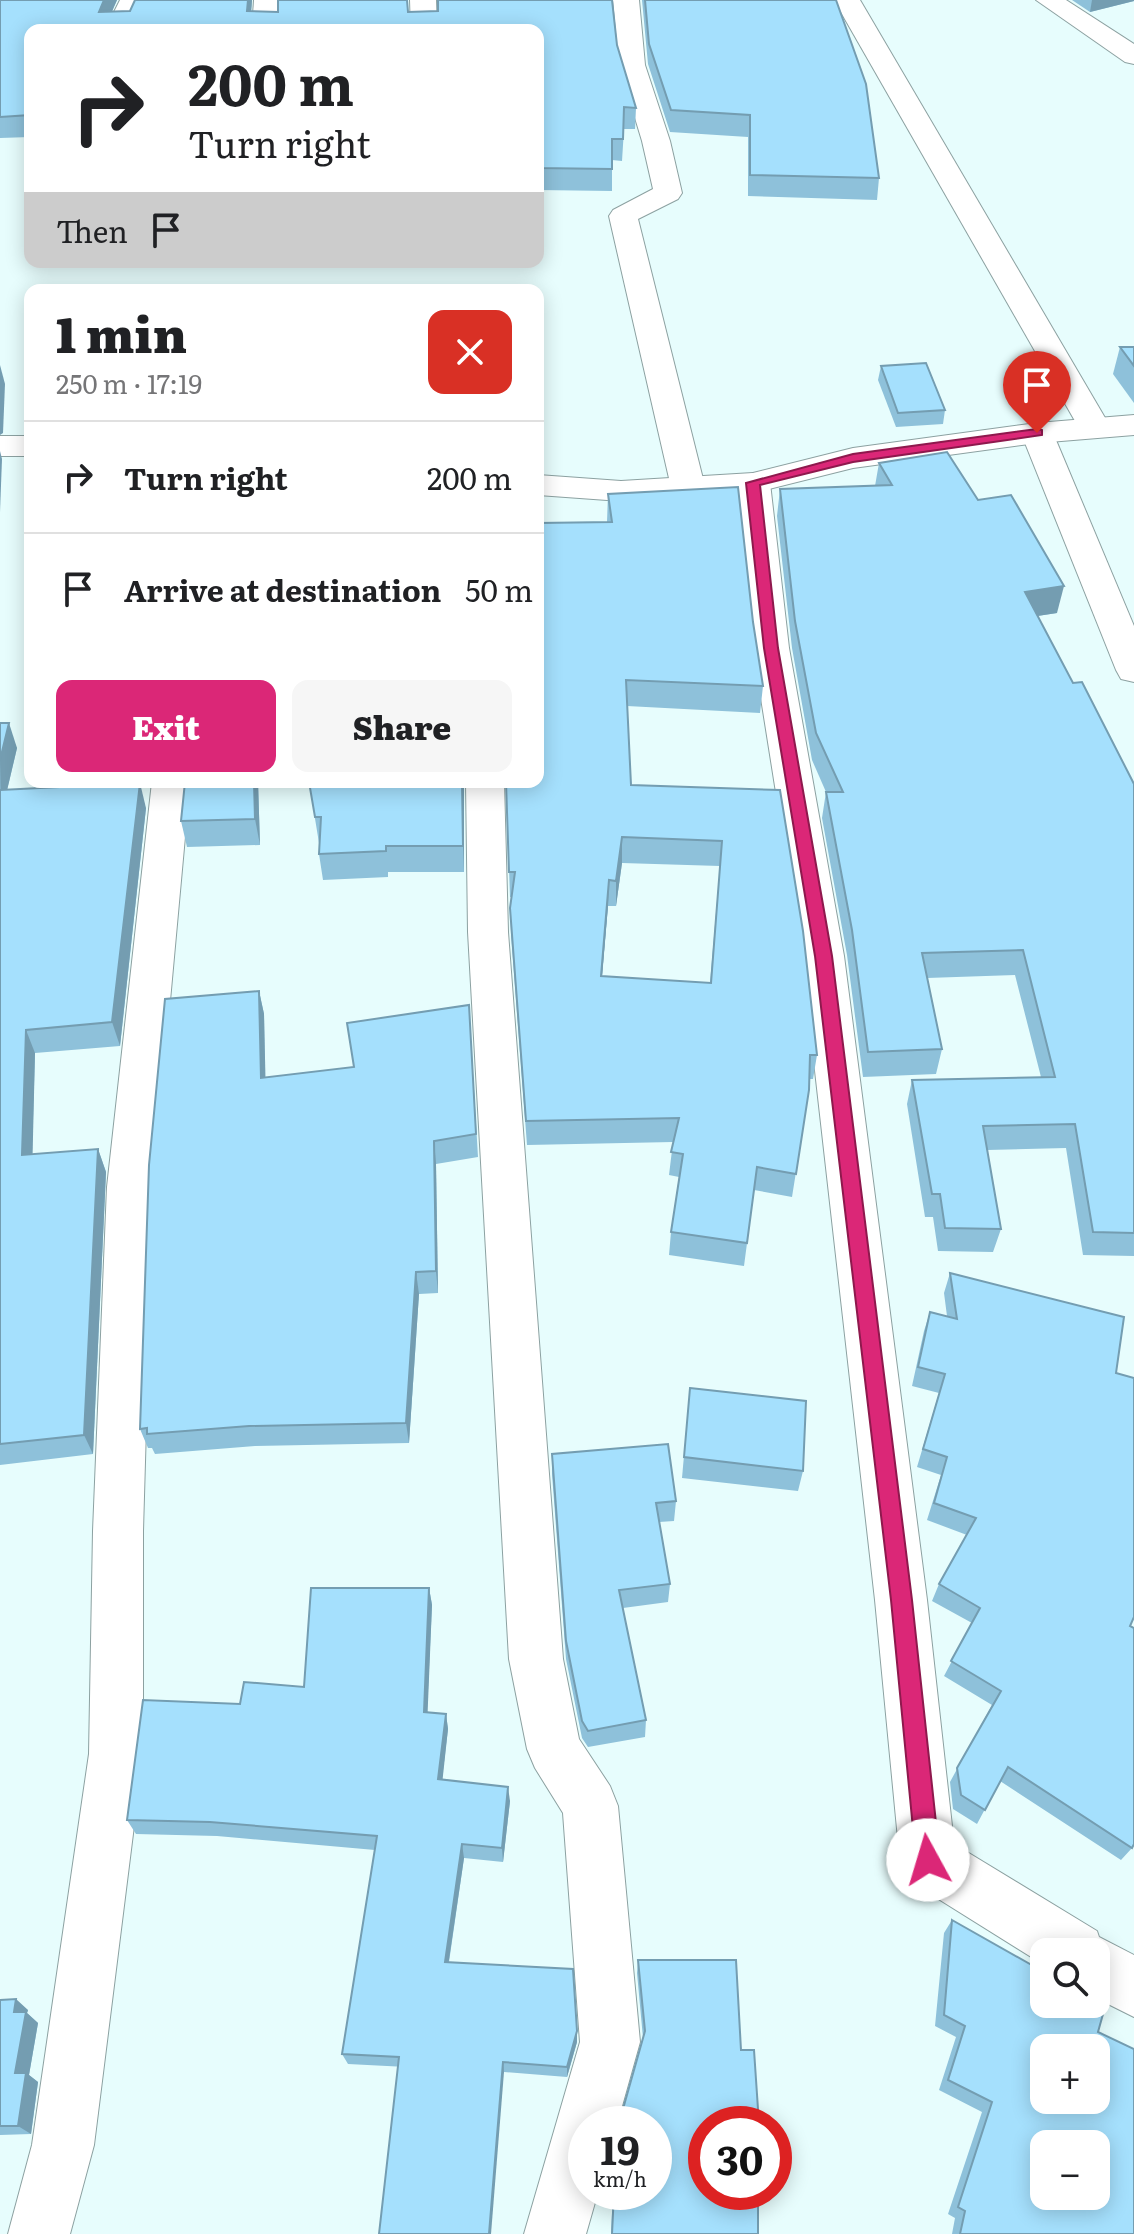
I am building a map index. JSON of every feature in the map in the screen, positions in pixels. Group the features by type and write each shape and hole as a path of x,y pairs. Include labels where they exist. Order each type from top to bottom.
{"street":[{"path":"121,24 133,0"},
{"path":"265,24 267,0"},
{"path":"423,0 424,24"},
{"path":"626,0 632,65 656,141 668,193 623,216 688,487"},
{"path":"847,0 1095,428"},
{"path":"1049,0 1134,56"},
{"path":"544,485 621,491 753,483 853,458 1037,433 1134,425"},
{"path":"1037,433 1134,670"},
{"path":"0,446 24,446"},
{"path":"753,483 771,648 825,972 901,1600 928,1860 1053,1938"},
{"path":"39,2234 63,2145 116,1754 118,1531 130,1187 170,788"},
{"path":"485,788 488,932 536,1659 554,1749 590,1806 610,2042 591,2106"},
{"path":"1110,1973 1134,1988"},
{"path":"555,2234 568,2188"}],"building":[{"path":"0,0 104,0 99,12 130,11 135,0 248,0 247,11 278,12 278,0 407,0 408,12 438,11 438,0 612,0 617,45 636,108 624,107 623,139 612,139 612,169 544,168 544,24 24,24 24,115 0,117"},
{"path":"645,0 836,0 866,84 879,178 750,175 750,115 671,110 649,44"},
{"path":"1120,347 1134,347 1134,366"},
{"path":"926,363 945,410 898,413 881,366"},
{"path":"947,452 978,500 1011,495 1064,586 1025,592 1073,683 1082,682 1134,784 1134,1233 1093,1232 1075,1124 983,1126 1001,1229 945,1228 940,1194 932,1194 912,1080 1055,1077 1023,950 922,953 942,1049 868,1052 852,930 826,792 843,792 816,733 795,621 780,489 892,485 879,463"},
{"path":"738,487 763,686 626,680 631,785 780,790 803,931 817,1055 810,1055 809,1090 796,1174 757,1167 747,1243 671,1232 683,1154 671,1152 679,1118 526,1121 510,908 515,872 509,872 506,788 544,788 544,523 612,522 608,494","holes":["622,837 722,841 711,983 601,976 609,880 616,881"]},
{"path":"0,723 9,723 0,760"},
{"path":"139,788 112,1022 26,1030 22,1155 98,1149 84,1435 0,1444 0,790"},
{"path":"184,788 254,788 255,819 181,821"},
{"path":"310,788 462,788 463,846 386,846 386,851 319,854 321,817 315,817"},
{"path":"259,991 261,1078 354,1067 347,1023 469,1005 476,1134 434,1141 436,1271 416,1272 406,1423 249,1426 147,1434 147,1428 140,1429 149,1165 165,999"},
{"path":"950,1273 1124,1317 1116,1373 1134,1378 1134,1617 1130,1626 1134,1628 1132,1848 1008,1767 985,1810 961,1795 957,1768 1001,1691 951,1661 980,1608 939,1584 976,1518 934,1503 947,1457 923,1449 945,1374 918,1367 930,1312 957,1319"},
{"path":"690,1388 806,1401 803,1471 684,1457"},
{"path":"668,1444 676,1501 656,1503 670,1584 619,1590 646,1720 588,1731 582,1721 566,1641 552,1454"},
{"path":"311,1588 429,1588 424,1712 446,1714 438,1779 508,1787 502,1848 462,1844 445,1962 573,1969 577,2031 567,2067 503,2062 489,2234 379,2234 399,2057 342,2054 377,1836 210,1822 127,1820 143,1700 240,1704 244,1682 304,1687"},
{"path":"952,1920 1030,1964 1030,2018 1102,2018 1098,2032 1102,2034 1030,2034 1030,2114 1110,2114 1110,2038 1134,2049 1134,2234 960,2234 965,2211 958,2207 992,2102 948,2080 965,2026 944,2015"},
{"path":"638,1960 736,1960 741,2050 754,2050 758,2106 688,2106 688,2210 758,2210 758,2234 612,2234 613,2210 672,2210 672,2106 624,2106 645,2031"},
{"path":"16,1999 14,2012 26,2012 15,2073 26,2073 18,2126 0,2126 0,2000"}],"route":[{"path":"928,1860 901,1600 823,956 771,648 753,483 853,458 1037,433"}]}
